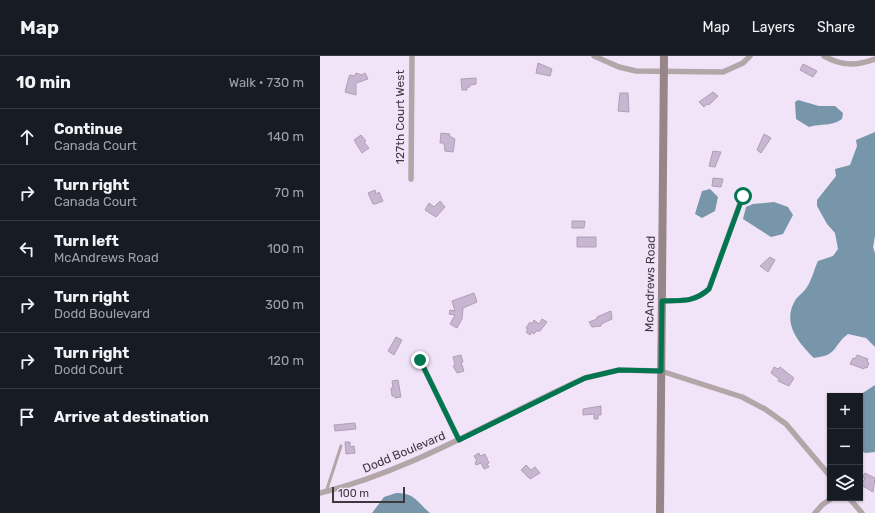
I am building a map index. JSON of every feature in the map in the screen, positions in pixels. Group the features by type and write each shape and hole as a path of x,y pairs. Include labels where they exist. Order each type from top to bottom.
{"main road":[{"name":"McAndrews Road","path":"660,513 664,56"}],"street":[{"name":"127th Court West","path":"411,179 412,56"},
{"path":"594,56 619,67 636,70 723,72 743,64 750,56"},
{"path":"824,56 835,62 850,65 862,64 875,59"},
{"path":"662,301 692,300 701,296 709,289 743,196"},
{"path":"420,360 459,440"},
{"name":"Dodd Boulevard","path":"323,492 384,474 459,440 585,378 619,370 661,371 742,397 765,409 786,424 827,472"},
{"path":"815,513 828,501"},
{"path":"852,501 862,513"}],"lane":[{"path":"323,492 341,446"}],"water":[{"path":"798,100 819,106 835,106 843,113 842,119 830,124 809,127 796,119 795,102"},
{"path":"875,132 875,236 873,247 875,253 875,347 866,338 848,334 828,355 814,358 802,345 793,331 790,316 796,299 809,284 818,261 833,256 838,249 835,233 827,224 817,206 817,200 836,176 835,169 850,165 857,146 856,140"},
{"path":"710,189 718,197 715,211 702,218 695,214 702,191"},
{"path":"774,202 788,207 793,215 783,234 771,237 743,219 746,207 753,204"},
{"path":"875,385 875,452 863,452 863,393"},
{"path":"396,493 412,496 430,513 372,513 384,497"}],"building":[{"path":"538,63 552,69 550,76 536,73"},
{"path":"803,64 817,71 813,77 800,70"},
{"path":"356,73 362,75 365,73 368,79 356,83 356,95 345,92 350,75 355,76"},
{"path":"476,78 476,84 467,87 467,90 462,90 461,79"},
{"path":"713,92 718,96 709,105 707,104 704,107 699,102"},
{"path":"620,93 628,93 629,112 618,111"},
{"path":"441,133 450,134 449,136 455,139 453,152 445,151 444,143 440,143"},
{"path":"764,134 771,138 761,153 757,150"},
{"path":"361,135 369,148 362,153 354,140"},
{"path":"713,151 721,152 715,167 709,166"},
{"path":"713,178 723,179 721,187 712,186"},
{"path":"375,190 376,194 379,192 383,201 373,204 368,193"},
{"path":"440,201 445,207 436,217 425,210 429,203 434,207"},
{"path":"572,221 585,221 584,228 572,228"},
{"path":"577,237 596,237 596,247 577,247"},
{"path":"770,257 775,260 768,272 760,266"},
{"path":"474,293 477,302 463,308 462,319 457,328 450,324 455,315 449,314 450,310 455,311 452,301"},
{"path":"611,311 612,319 601,324 601,326 592,327 589,322"},
{"path":"542,319 547,322 540,331 536,331 534,334 531,332 530,335 526,332 528,329 526,328 530,322 532,324 534,320 539,324"},
{"path":"396,337 402,340 394,355 388,351"},
{"path":"461,355 463,362 461,362 464,371 457,373 453,366 455,365 453,357"},
{"path":"857,355 868,359 867,362 869,363 867,368 865,367 864,369 850,364 853,358 855,359"},
{"path":"774,367 778,369 780,367 794,378 789,386 778,381 779,379 771,373"},
{"path":"398,380 401,397 395,398 395,396 392,396 392,381"},
{"path":"601,406 601,415 598,415 598,419 594,419 594,414 583,415 583,409"},
{"path":"355,423 356,429 335,431 334,425"},
{"path":"345,442 350,442 350,447 354,446 355,453 346,454"},
{"path":"479,453 480,456 485,454 489,467 484,469 481,463 476,465 475,462 477,461 474,456"},
{"path":"526,465 531,470 535,467 540,473 530,479 521,470"},
{"path":"865,473 875,478 873,492 863,486 865,478 863,476"}],"route":[{"path":"420,360 459,440 585,378 619,370 661,371 662,301 692,300 701,296 709,289 743,196"}]}
